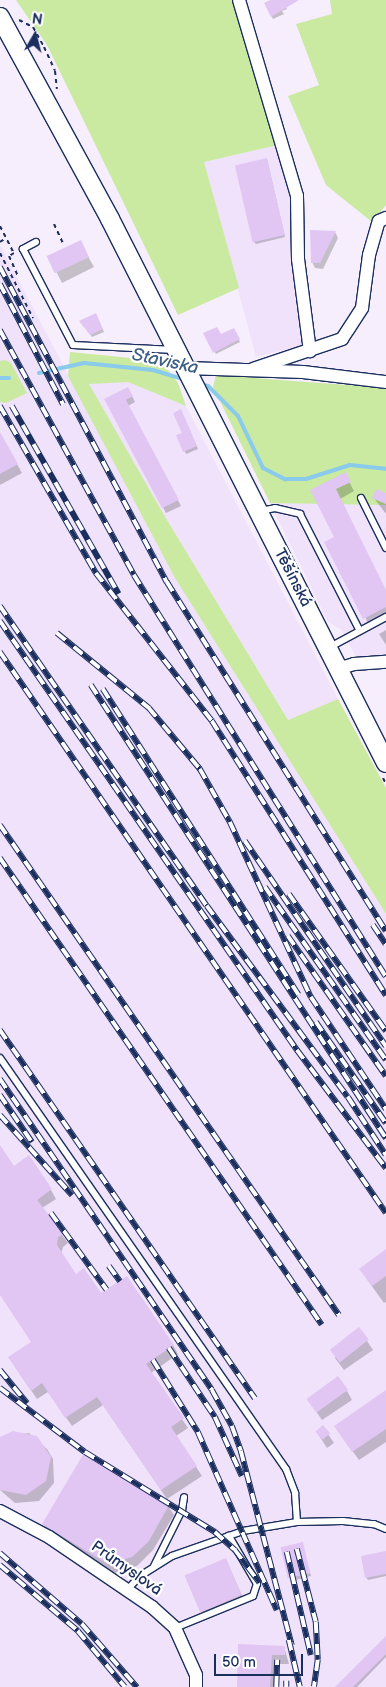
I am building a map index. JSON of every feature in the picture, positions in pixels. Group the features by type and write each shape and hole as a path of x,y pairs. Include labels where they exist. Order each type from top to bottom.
{"main road":[{"name":"Těšínská","path":"0,16 177,350 386,763"}],"street":[{"path":"239,0 297,196 298,259 310,351"},
{"path":"253,369 342,339 362,308 369,254 380,221 386,218"},
{"path":"186,368 253,369 386,382"},
{"path":"338,669 354,664 386,662"},
{"name":"Průmyslová","path":"0,1511 49,1537 130,1588 175,1628 196,1675 196,1687"}],"lane":[{"path":"36,242 23,249 73,345 161,352 177,350"},
{"path":"361,498 386,548"},
{"path":"258,511 275,508 300,514 360,631"},
{"path":"328,648 386,617"},
{"path":"0,1058 286,1469 295,1493 297,1522"},
{"path":"154,1567 182,1510 184,1497"},
{"path":"130,1588 154,1567 172,1556 229,1536 297,1522 351,1522 374,1524 386,1529"},
{"path":"175,1628 253,1596 257,1584 229,1536"}],"path":[{"path":"18,19 32,27 44,46 55,71 57,91"},
{"path":"54,224 63,243"},
{"path":"0,226 14,254"},
{"path":"0,242 6,238"},
{"path":"18,276 9,256 23,249"},
{"path":"0,253 33,318"}],"shaded area":[{"path":"278,145 294,198 304,345 256,357 204,162"},
{"path":"0,245 175,578 386,914 386,1687 0,1687"},
{"path":"128,382 186,406 338,699 288,720 164,515 88,383"},
{"path":"349,467 386,472 386,658 356,657 342,630 328,622 270,503"}],"green space":[{"path":"16,0 234,0 278,145 204,162 239,288 178,315 47,45"},
{"path":"330,0 386,0 386,205 372,222 326,185 288,96 319,85 296,24 332,14"},
{"path":"70,352 161,361 178,383 186,406 128,382 89,384 164,515 288,720 338,699 386,788 386,914 175,578 68,376"},
{"path":"5,360 11,363 27,393 6,403 0,402 0,361"},
{"path":"216,375 386,388 386,505 270,503 213,387"}],"building":[{"path":"270,0 299,0 271,17 264,3"},
{"path":"267,158 285,235 253,242 235,165"},
{"path":"310,230 336,231 320,263 311,263"},
{"path":"81,240 89,257 55,273 47,256"},
{"path":"96,313 103,329 90,335 79,321"},
{"path":"217,327 221,334 234,328 240,339 213,353 203,333"},
{"path":"128,387 133,396 126,400 179,500 162,508 104,399"},
{"path":"181,409 197,446 183,452 176,435 182,433 173,413"},
{"path":"0,432 18,464 0,474"},
{"path":"346,472 351,482 336,489 386,590 386,607 363,619 324,542 334,537 310,490"},
{"path":"376,489 386,493 386,504 372,498"},
{"path":"0,1145 14,1166 29,1155 52,1189 37,1200 64,1234 58,1237 57,1245 76,1274 84,1268 101,1293 127,1276 174,1345 146,1364 184,1418 171,1427 197,1466 161,1490 97,1397 65,1418 42,1383 31,1391 8,1357 31,1342 0,1295"},
{"path":"386,1249 386,1276 372,1286 359,1269"},
{"path":"359,1327 369,1340 340,1362 330,1350"},
{"path":"338,1376 348,1390 316,1413 306,1399"},
{"path":"386,1390 386,1429 352,1452 334,1426"},
{"path":"323,1425 330,1433 323,1440 315,1432"},
{"path":"13,1431 37,1436 51,1457 46,1481 26,1495 0,1490 0,1437"},
{"path":"84,1453 169,1505 149,1541 132,1557 108,1564 42,1524"},
{"path":"303,1542 310,1573 288,1578 281,1547"},
{"path":"386,1551 386,1574 365,1578 361,1556"},
{"path":"226,1558 242,1595 200,1612 185,1576"},
{"path":"386,1636 386,1654 353,1687 335,1687"},
{"path":"238,1644 285,1646 285,1655 272,1655 270,1687 237,1687"}],"waterway":[{"name":"Staviska","path":"39,373 84,363 153,370 185,380"},
{"name":"Staviska","path":"0,378 9,378"},
{"name":"Staviska","path":"201,384 208,386 238,416 263,468 285,479 306,479 350,465 386,469"}],"railway":[{"path":"0,267 167,582 386,931"},
{"path":"0,284 63,404"},
{"path":"0,330 134,575 386,976"},
{"path":"0,406 96,573 212,721 386,995"},
{"path":"12,406 119,594"},
{"path":"0,606 207,906 348,1097 386,1155"},
{"path":"0,621 297,1050 386,1168"},
{"path":"57,633 149,708 200,769 230,822 311,997 386,1109"},
{"path":"0,652 386,1213"},
{"path":"91,685 386,1138"},
{"path":"103,689 299,995"},
{"path":"0,825 339,1315"},
{"path":"245,841 386,1046"},
{"path":"0,858 322,1325"},
{"path":"265,887 386,1060"},
{"path":"289,894 386,1031"},
{"path":"373,925 386,944"},
{"path":"288,936 386,1076"},
{"path":"316,1022 386,1123"},
{"path":"0,1030 255,1398"},
{"path":"0,1079 212,1390 232,1426 241,1451 292,1645"},
{"path":"0,1095 32,1142"},
{"path":"0,1115 72,1195"},
{"path":"51,1213 107,1290"},
{"path":"109,1266 120,1281"},
{"path":"169,1348 215,1417 242,1476"},
{"path":"153,1360 198,1432 277,1610"},
{"path":"0,1370 27,1403"},
{"path":"0,1388 85,1452 215,1532 235,1550 260,1583"},
{"path":"297,1549 316,1622 318,1660 314,1687"},
{"path":"287,1552 311,1655"},
{"path":"0,1553 82,1624 137,1687"},
{"path":"0,1565 78,1631 125,1687"},
{"path":"289,1640 300,1687"},
{"path":"276,1687 277,1660"},
{"path":"286,1681 286,1687"}]}
